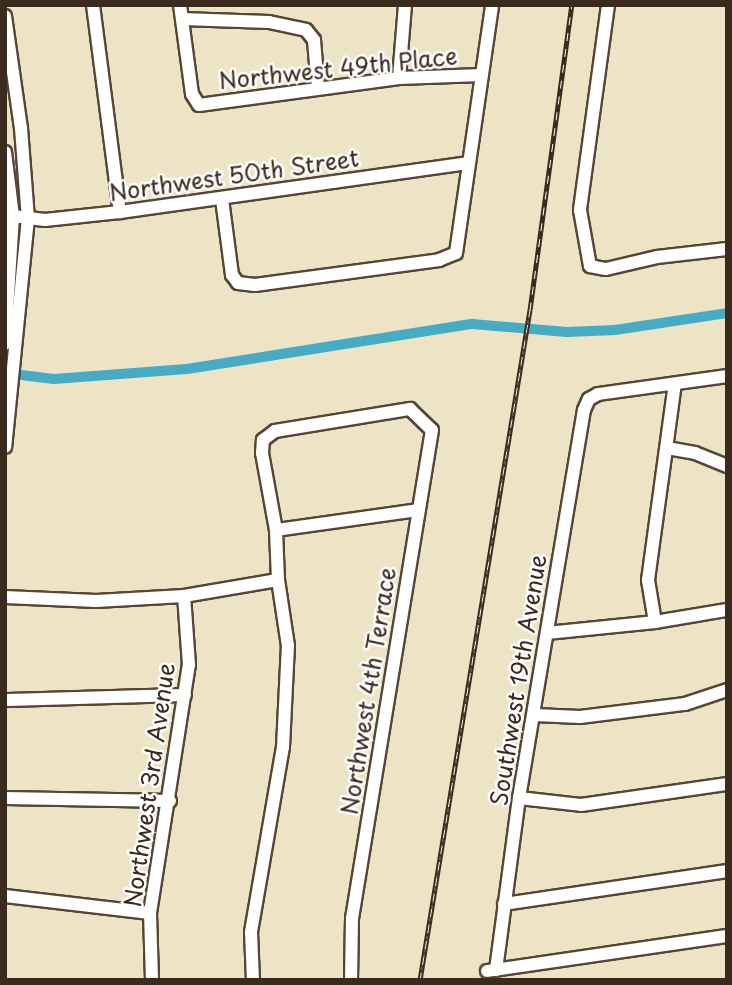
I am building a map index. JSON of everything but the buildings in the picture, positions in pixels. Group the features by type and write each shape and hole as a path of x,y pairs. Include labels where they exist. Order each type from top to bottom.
{"street":[{"path":"93,5 120,212"},
{"path":"180,5 182,19 268,22 306,30 314,40 318,89"},
{"path":"399,78 405,5"},
{"path":"222,199 232,275 238,283 255,285 439,260 456,253 492,5"},
{"path":"608,5 580,210 590,266 606,269 657,257 727,249"},
{"path":"5,16 21,128 28,218 5,447"},
{"name":"Northwest 49th Place","path":"182,19 192,94 199,105 399,78 482,75"},
{"path":"5,152 9,215 5,344"},
{"name":"Northwest 50th Street","path":"9,215 44,219 120,212 468,163"},
{"path":"655,622 648,580 675,384 727,376"},
{"name":"Southwest 19th Avenue","path":"675,384 598,394 589,399 584,410 491,970 727,936"},
{"name":"Northwest 4th Terrace","path":"276,530 262,453 263,440 275,431 410,409 419,414 432,430 352,918 351,980"},
{"path":"667,448 695,453 727,466"},
{"path":"253,980 251,932 284,747 288,646 278,580 276,530 419,510"},
{"path":"5,597 96,601 184,596 278,580"},
{"name":"Northwest 3rd Avenue","path":"152,980 150,913 170,801 189,665 184,596"},
{"path":"547,633 655,622 727,610"},
{"path":"535,715 580,718 685,704 727,690"},
{"path":"5,700 185,695"},
{"path":"519,798 581,805 727,784"},
{"path":"5,798 170,801"},
{"path":"504,904 727,872"},
{"path":"5,897 150,913"}],"waterway":[{"path":"5,373 54,379 187,369 472,324 567,332 615,330 727,313"}],"railway":[{"path":"420,980 530,310 572,5"}]}
